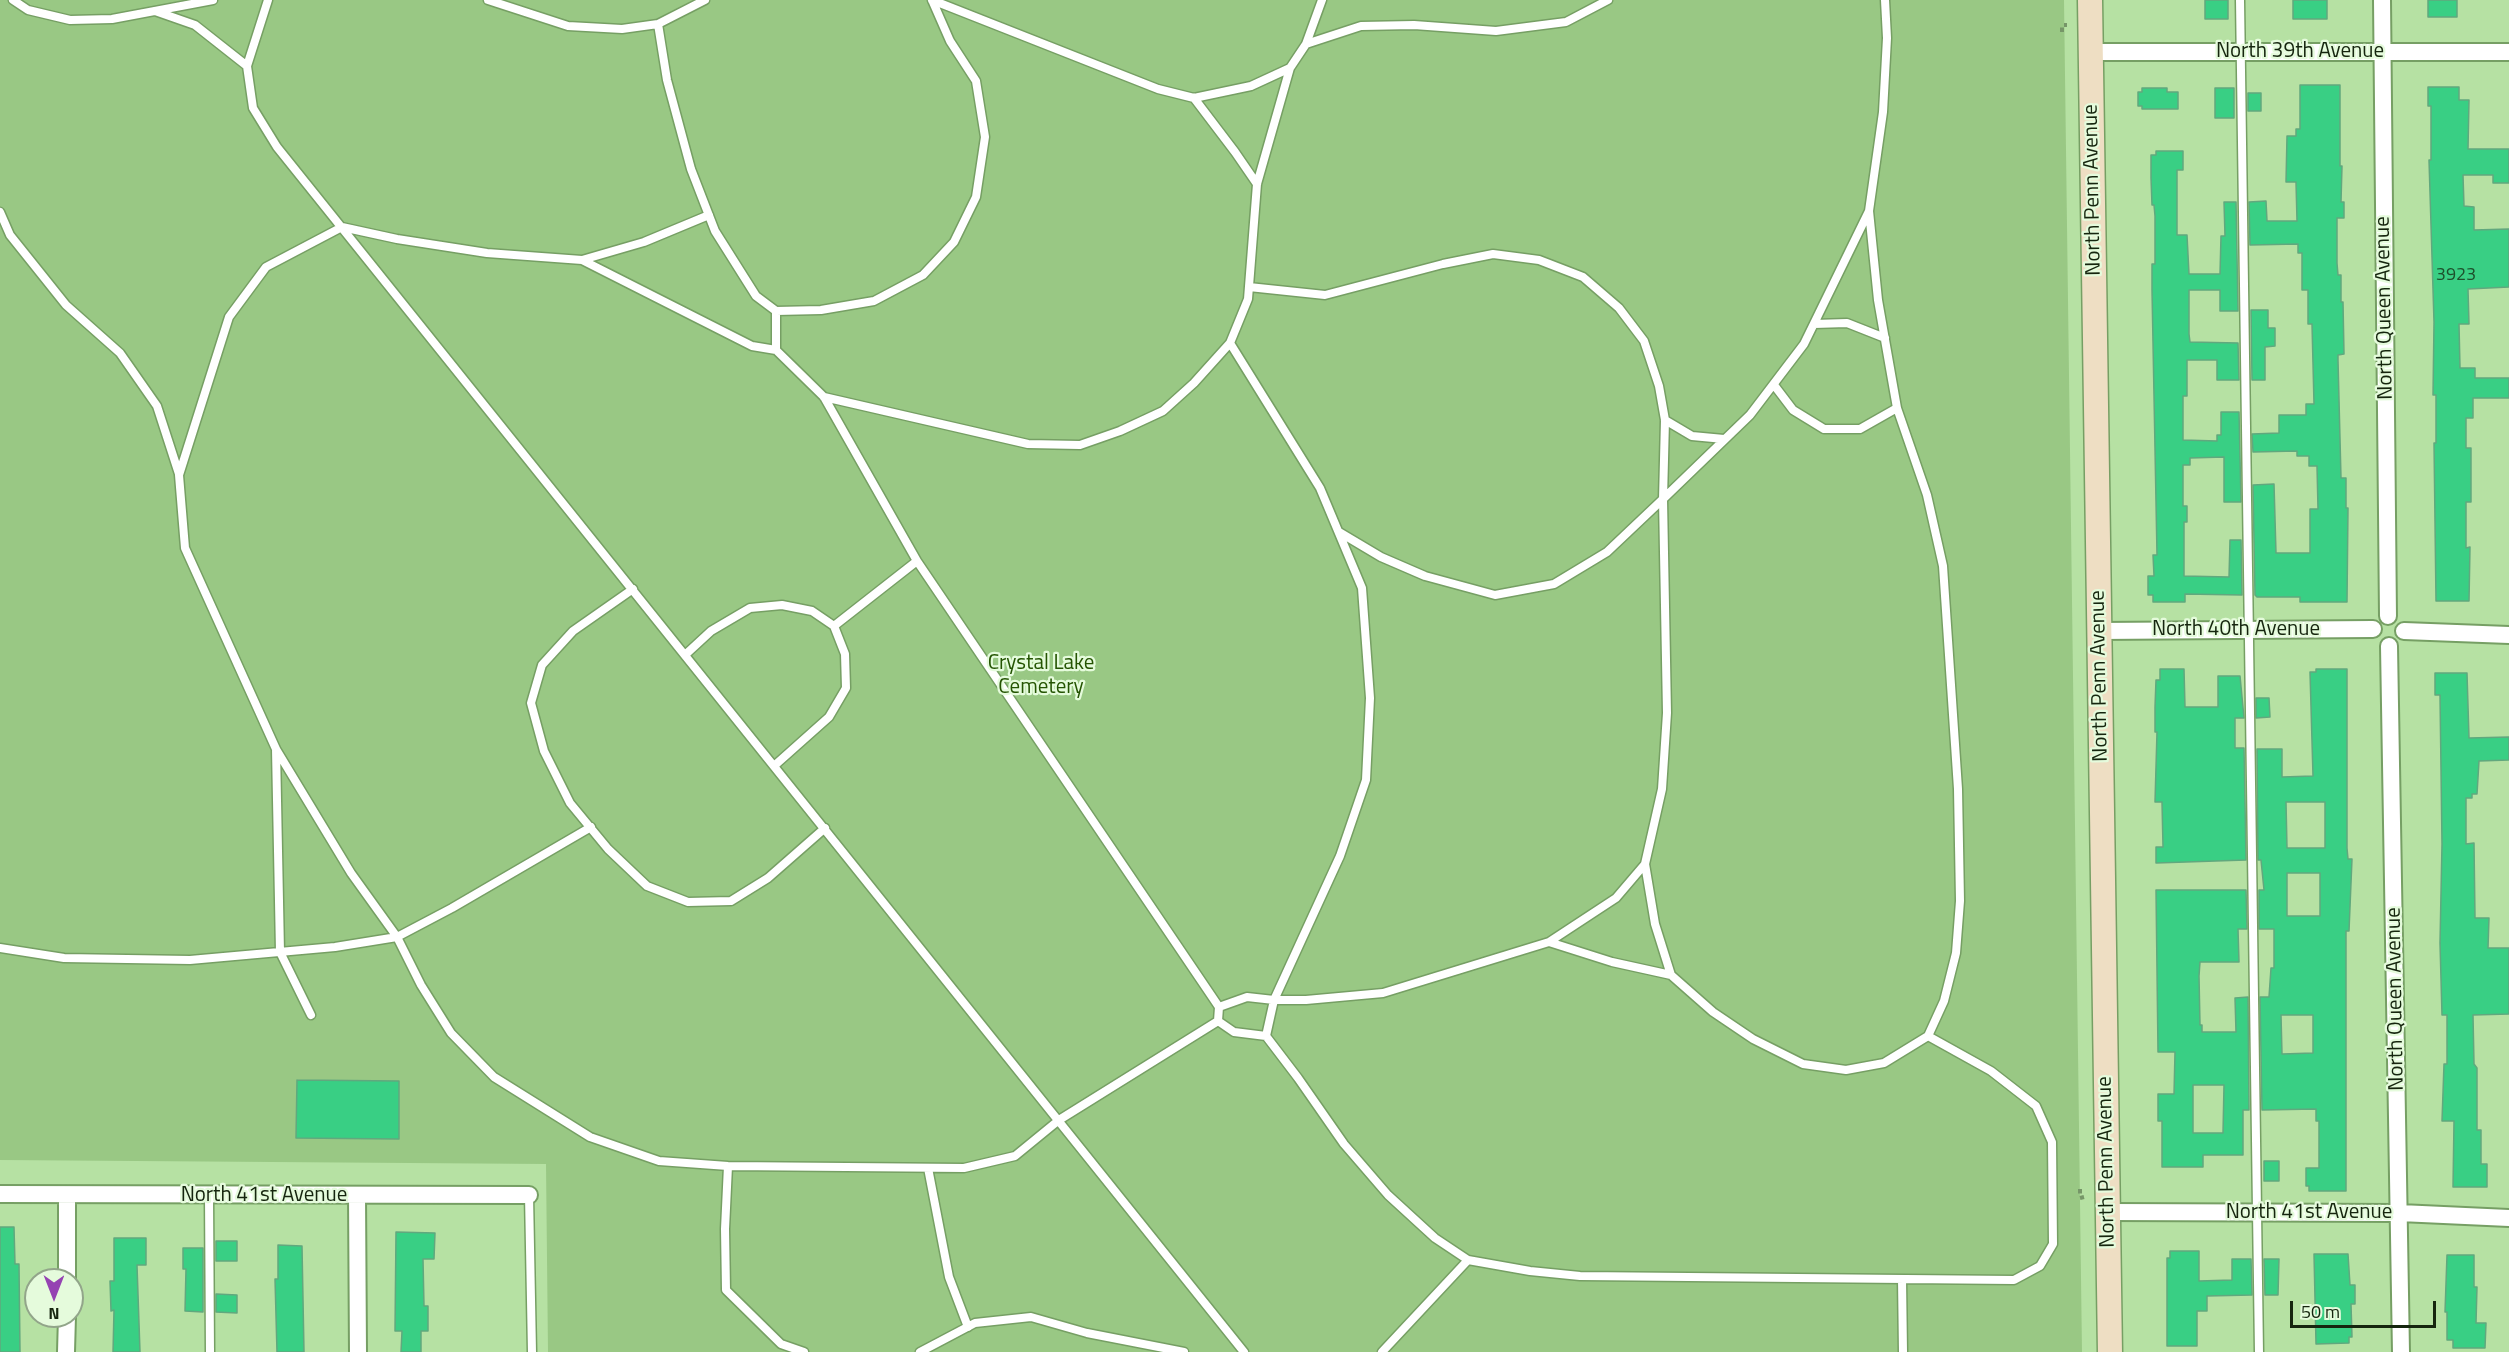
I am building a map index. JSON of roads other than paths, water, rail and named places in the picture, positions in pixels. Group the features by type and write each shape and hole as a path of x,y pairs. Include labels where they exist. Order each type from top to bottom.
{"main road":[{"name":"North Penn Avenue","path":"2090,0 2110,1352"}],"street":[{"name":"North Queen Avenue","path":"2382,0 2388,616"},
{"name":"North 39th Avenue","path":"2091,52 2509,52"},
{"path":"2388,616 2398,619 2404,631 2401,640 2389,646 2379,643 2373,634 2373,629 2379,619 2388,616"},
{"name":"North 40th Avenue","path":"2099,631 2373,629"},
{"path":"2404,631 2509,635"},
{"name":"North Queen Avenue","path":"2389,646 2401,1352"},
{"name":"North 41st Avenue","path":"0,1194 529,1196"},
{"path":"67,1196 67,1268"},
{"path":"357,1196 358,1352"},
{"name":"North 41st Avenue","path":"2108,1212 2400,1213 2509,1218"},
{"path":"66,1352 67,1328"}],"lane":[{"path":"13,0 28,10 70,20 112,19 213,0"},
{"path":"268,0 247,66 253,108 277,147 1244,1352"},
{"path":"488,0 568,26 622,29 658,24 695,2 705,0"},
{"path":"658,24 667,80 691,169 715,231 756,296 776,311 821,310 874,301 923,275 954,242 976,197 986,137 976,81 950,41 932,0"},
{"path":"932,0 947,3 1158,89 1194,98 1251,86 1290,68"},
{"path":"824,397 1028,444 1080,445 1120,431 1163,411 1194,383 1230,343 1248,299 1257,184 1290,68 1306,44 1322,0"},
{"path":"1306,44 1361,26 1414,25 1496,31 1566,22 1608,0"},
{"path":"1550,942 1612,962 1671,975 1713,1012 1753,1039 1803,1064 1846,1070 1884,1063 1928,1036 1944,1001 1956,953 1960,901 1958,789 1943,566 1927,495 1897,408 1878,300 1869,211 1883,112 1887,38 1885,0"},
{"path":"2240,0 2259,1352"},
{"path":"155,11 195,25 247,66"},
{"path":"1194,98 1257,184"},
{"path":"1338,531 1381,558 1425,576 1495,595 1554,584 1607,552 1750,415 1804,344 1869,211"},
{"path":"0,212 10,235 66,305 120,353 157,406 179,475 185,548 276,749 351,873 397,937 421,985 451,1033 494,1077 590,1137 659,1161 728,1166 964,1168 1015,1156 1059,1120 1218,1021"},
{"path":"179,475 229,317 266,267 342,227 397,239 487,253 582,260 644,242 709,215"},
{"path":"1249,287 1325,295 1443,264 1493,254 1539,260 1583,277 1619,308 1644,341 1659,386 1665,420 1663,499 1667,713 1662,789 1645,864 1655,924 1671,975"},
{"path":"582,260 752,346 776,350 824,397 917,561 1219,1007 1218,1021"},
{"path":"776,311 776,350"},
{"path":"1814,324 1847,323 1885,338"},
{"path":"1230,343 1320,488 1362,588 1371,698 1366,780 1340,856 1274,1000 1266,1036"},
{"path":"1774,385 1793,410 1824,429 1860,429 1897,408"},
{"path":"1665,420 1692,436 1724,439"},
{"path":"834,626 917,561"},
{"path":"633,589 573,631 542,665 531,703 544,751 570,803 608,849 647,886 688,902 732,901 768,878 825,828"},
{"path":"685,655 711,631 750,608 782,605 812,611 834,626 845,654 846,688 829,717 774,766"},
{"path":"276,749 280,952 311,1015"},
{"path":"0,948 64,958 190,960 335,947 397,937 452,909 591,827"},
{"path":"1219,1007 1247,997 1306,1000 1383,993 1550,942 1616,898 1645,864"},
{"path":"1218,1021 1234,1032 1266,1036 1344,1144 1388,1195 1435,1238 1468,1260 1530,1271 1580,1276 2014,1280 2040,1266 2053,1244 2052,1142 2036,1106 1991,1071 1928,1036"},
{"path":"728,1166 725,1229 726,1290 781,1344 804,1352"},
{"path":"928,1168 949,1277 968,1327"},
{"path":"209,1196 210,1352"},
{"path":"529,1196 532,1352"},
{"path":"1382,1352 1468,1260"},
{"path":"1902,1279 1903,1352"},
{"path":"920,1352 975,1323 1031,1317 1087,1333 1184,1352"}],"park label":[{"name":"Crystal Lake Cemetery","path":"1041,676"}]}
